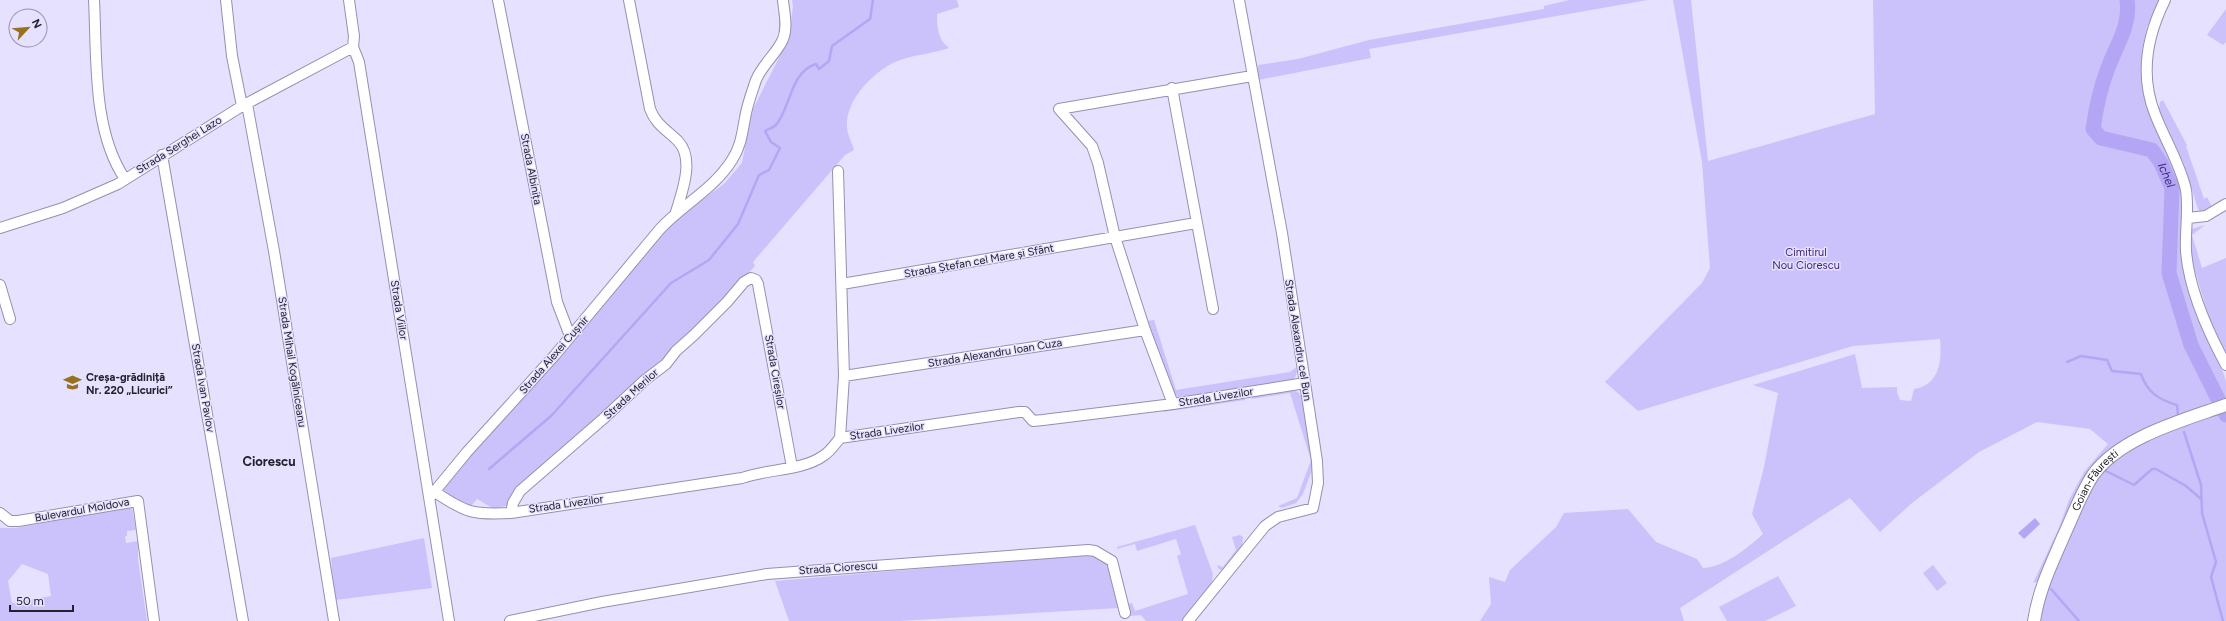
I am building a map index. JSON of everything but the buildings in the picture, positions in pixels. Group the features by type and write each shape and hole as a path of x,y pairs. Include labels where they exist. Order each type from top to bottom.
{"street":[{"path":"94,0 101,113 112,153 125,179"},
{"name":"Strada Mihail Kogălniceanu","path":"226,0 232,56 244,105 274,251 334,621"},
{"name":"Strada Viilor","path":"349,0 354,36 352,47 359,62 432,494 449,621"},
{"name":"Strada Albinița","path":"498,0 554,288 570,336"},
{"path":"629,0 650,110 658,125 679,143 686,159 684,186 676,212"},
{"path":"676,212 688,206 719,177 732,160 742,142 745,116 757,77 783,40 786,22 783,0"},
{"name":"Strada Alexandru cel Bun","path":"1188,621 1265,526 1278,517 1313,508 1318,483 1317,461 1282,233 1239,0"},
{"path":"2165,0 2147,49 2146,74 2150,99 2155,115 2182,174 2188,218 2186,252 2191,278 2206,323 2226,365"},
{"name":"Strada Serghei Lazo","path":"0,228 74,204 125,179 244,105 352,47"},
{"path":"1173,404 1145,330 1115,237 1098,163 1092,146 1059,109 1172,88 1252,76"},
{"path":"1172,88 1213,309"},
{"name":"Strada Ivan Pavlov","path":"162,155 243,621"},
{"path":"838,171 844,376 840,438"},
{"path":"2188,218 2206,216 2226,204"},
{"name":"Strada Alexei Cușnir","path":"432,494 467,452 555,355 676,212"},
{"name":"Strada Ștefan cel Mare și Sfânt","path":"842,284 1196,223"},
{"name":"Strada Cireșilor","path":"754,278 758,284 792,467"},
{"name":"Strada Merilor","path":"511,512 513,503 520,491 603,419 645,380 666,364 676,350 708,322 744,282 748,279 754,278"},
{"path":"0,285 10,319"},
{"name":"Strada Alexandru Ioan Cuza","path":"844,376 1145,330"},
{"name":"Strada Livezilor","path":"432,494 468,512 486,514 511,512 742,478 756,473 792,467 822,457 840,438 1019,412 1025,412 1034,421 1173,404 1305,383"},
{"name":"Goian-Făurești","path":"2034,621 2041,586 2086,487 2101,466 2115,454 2149,434 2226,405"},
{"name":"Bulevardul Moldova","path":"1,516 10,521 18,521 138,501 154,621"},
{"name":"Strada Ciorescu","path":"510,621 602,602 767,574 1088,550 1095,551 1112,561 1125,613"}],"green space":[{"path":"792,0 957,0 959,7 937,14 940,37 949,48 895,62 878,73 862,88 851,107 848,117 847,130 854,150 845,155 753,262 755,266 667,359 517,487 510,505 494,509 477,499 471,506 466,507 444,492 444,486 455,471 672,222 724,184 742,163 752,111 789,38 793,6"},
{"path":"1569,0 1648,0 1369,49 1371,58 1258,80 1258,65 1298,59 1369,40 1544,9 1544,6"},
{"name":"Cimitirul Nou Ciorescu","path":"1673,0 1691,0 1708,161 1875,114 1873,0 2159,0 2147,27 2142,50 2143,93 2150,117 2175,169 2181,189 2187,278 2205,334 2226,381 2226,398 2141,431 2101,459 2039,581 2033,583 2058,530 2069,500 2084,472 2108,444 2090,429 2037,422 1979,452 1912,503 1880,532 1850,498 1680,608 1684,621 1480,621 1491,604 1489,577 1505,582 1510,570 1556,527 1564,513 1628,509 1656,542 1697,559 1703,568 1719,565 1727,561 1763,534 1752,514 1764,467 1778,393 1753,385 1855,354 1862,388 1897,387 1900,400 1911,401 1914,389 1923,387 1934,377 1938,370 1940,363 1940,339 1853,346 1638,411 1605,382 1702,283 1710,268 1702,162"},
{"path":"2226,9 2226,42 2223,45 2207,35"},
{"path":"2163,100 2187,145 2186,146 2204,199 2207,197 2213,209 2201,212 2198,209 2184,164 2159,109 2160,102"},
{"path":"2205,225 2192,235 2202,268 2226,258 2226,354 2210,322 2192,260 2190,233 2192,229"},
{"path":"1154,320 1176,390 1290,372 1297,367 1296,376 1289,383 1183,400 1174,394 1146,321"},
{"path":"1287,388 1298,392 1301,396 1314,455 1313,467 1303,494 1296,503 1282,508 1278,506 1297,498 1311,460 1290,393 1252,399 1252,395"},
{"path":"1244,396 1245,400 1163,412 1167,408"},
{"path":"2226,410 2226,621 2039,621 2041,604 2087,494 2107,467 2144,442"},
{"path":"128,507 132,508 136,530 127,531 127,536 125,536 126,543 138,541 138,559 147,621 0,621 0,528 16,528","holes":["22,564 48,574 51,596 12,603 8,581"]},
{"path":"1195,525 1213,574 1212,583 1183,621 1146,621 1141,615 1130,616 1127,604 1132,603 1135,611 1188,594 1177,556 1181,554 1176,539 1137,551 1135,544 1117,549 1117,547"},
{"path":"1240,535 1243,537 1242,546 1225,569 1221,570 1217,565 1223,567 1236,550 1232,537"},
{"path":"424,538 432,588 335,600 331,558"},
{"path":"1094,554 1110,562 1119,608 899,621 789,621 775,581"},
{"path":"1933,565 1947,583 1937,591 1923,573"},
{"path":"1778,576 1796,606 1765,621 1727,621 1719,607"}],"shaded area":[{"path":"2035,518 2040,524 2024,539 2018,533"}],"waterway":[{"path":"489,469 551,416 671,283 709,260 738,224 759,175 769,170 780,148 771,142 765,131 775,126 781,118 796,82 801,74 807,68 816,64 819,69 829,61 832,46 870,19 873,0"},
{"name":"Ichel","path":"2127,0 2128,9 2125,27 2103,83 2093,129 2101,138 2152,150 2161,163 2172,188 2169,273 2191,345 2226,415"},
{"path":"2067,362 2081,356 2107,360 2112,371 2141,374 2147,386 2154,394 2165,401 2177,405 2178,416"},
{"path":"2184,432 2201,485 2202,513 2216,562 2211,577 2223,621"},
{"path":"2106,471 2134,485 2152,469 2156,469 2186,486 2201,499"},
{"path":"2051,589 2079,621"}],"place":[{"name":"Creșa-grădiniță Nr. 220 „Licurici”","path":"73,383"}],"district":[{"name":"Ciorescu","path":"269,461"}]}
